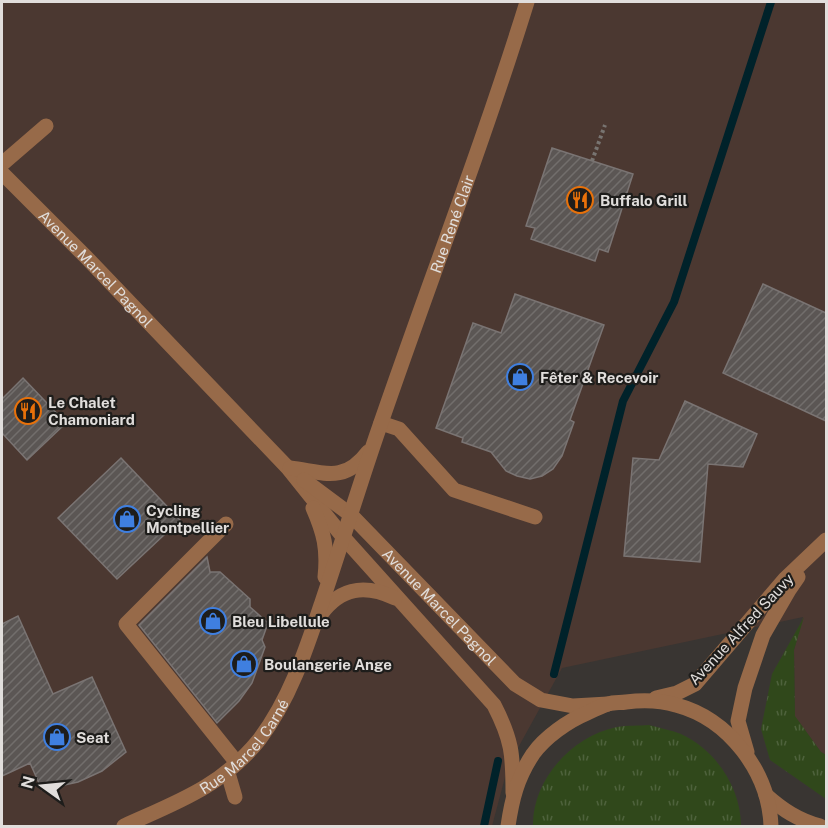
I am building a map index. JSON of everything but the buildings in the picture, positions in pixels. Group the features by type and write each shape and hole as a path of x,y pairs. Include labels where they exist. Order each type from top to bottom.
{"street":[{"name":"Rue René Clair","path":"316,621 373,445 527,2"},
{"path":"2,164 46,126"},
{"name":"Avenue Marcel Pagnol","path":"2,172 288,468 344,538 494,705 507,730 513,758 513,793"},
{"path":"381,423 399,429 454,490 536,517"},
{"name":"Rue René Clair","path":"288,468 323,474 343,473 358,465 373,445"},
{"name":"Rue René Clair","path":"373,445 365,510 369,526 378,542"},
{"path":"288,468 313,507 325,536 327,562 316,621"},
{"name":"Avenue Marcel Pagnol","path":"288,468 351,515 515,684 541,700 573,706 608,704"},
{"path":"226,524 126,624 232,768 235,797"},
{"name":"Avenue Alfred Sauvy","path":"646,700 676,693 695,684 785,579 826,540"},
{"name":"Avenue Alfred Sauvy","path":"748,758 738,721 745,688 763,635 789,590 826,540"},
{"path":"316,621 329,604 344,593 363,589 381,591 401,601"},
{"name":"Rue Marcel Carné","path":"124,826 187,798 232,768 259,740 280,708 300,666 316,621"},
{"path":"508,826 513,793 534,753 567,722 608,704 646,700 676,705 704,717 729,735 759,776 766,795 771,826"},
{"path":"766,795 786,812 820,826"}],"path":[{"path":"592,161 605,125"}],"shaded area":[{"path":"2,2 826,2 826,755 821,752 795,717 794,650 803,617 562,668 508,766 492,826 2,826"}],"green space":[{"path":"804,617 794,650 795,716 821,752 826,755 826,799 770,760 761,729 772,674"},
{"path":"649,725 681,734 694,741 715,760 731,784 737,798 741,826 533,826 534,809 539,792 547,777 570,750 600,732 621,726"}],"waterway":[{"path":"554,674 623,401 674,302 771,2"},
{"path":"484,826 498,761"}],"place":[{"name":"Buffalo Grill","path":"580,200"},
{"name":"Fêter & Recevoir","path":"520,377"},
{"name":"Le Chalet Chamoniard","path":"28,411"},
{"name":"Cycling Montpellier","path":"127,519"},
{"name":"Bleu Libellule","path":"213,621"},
{"name":"Boulangerie Ange","path":"244,664"},
{"name":"Seat","path":"57,737"}]}
